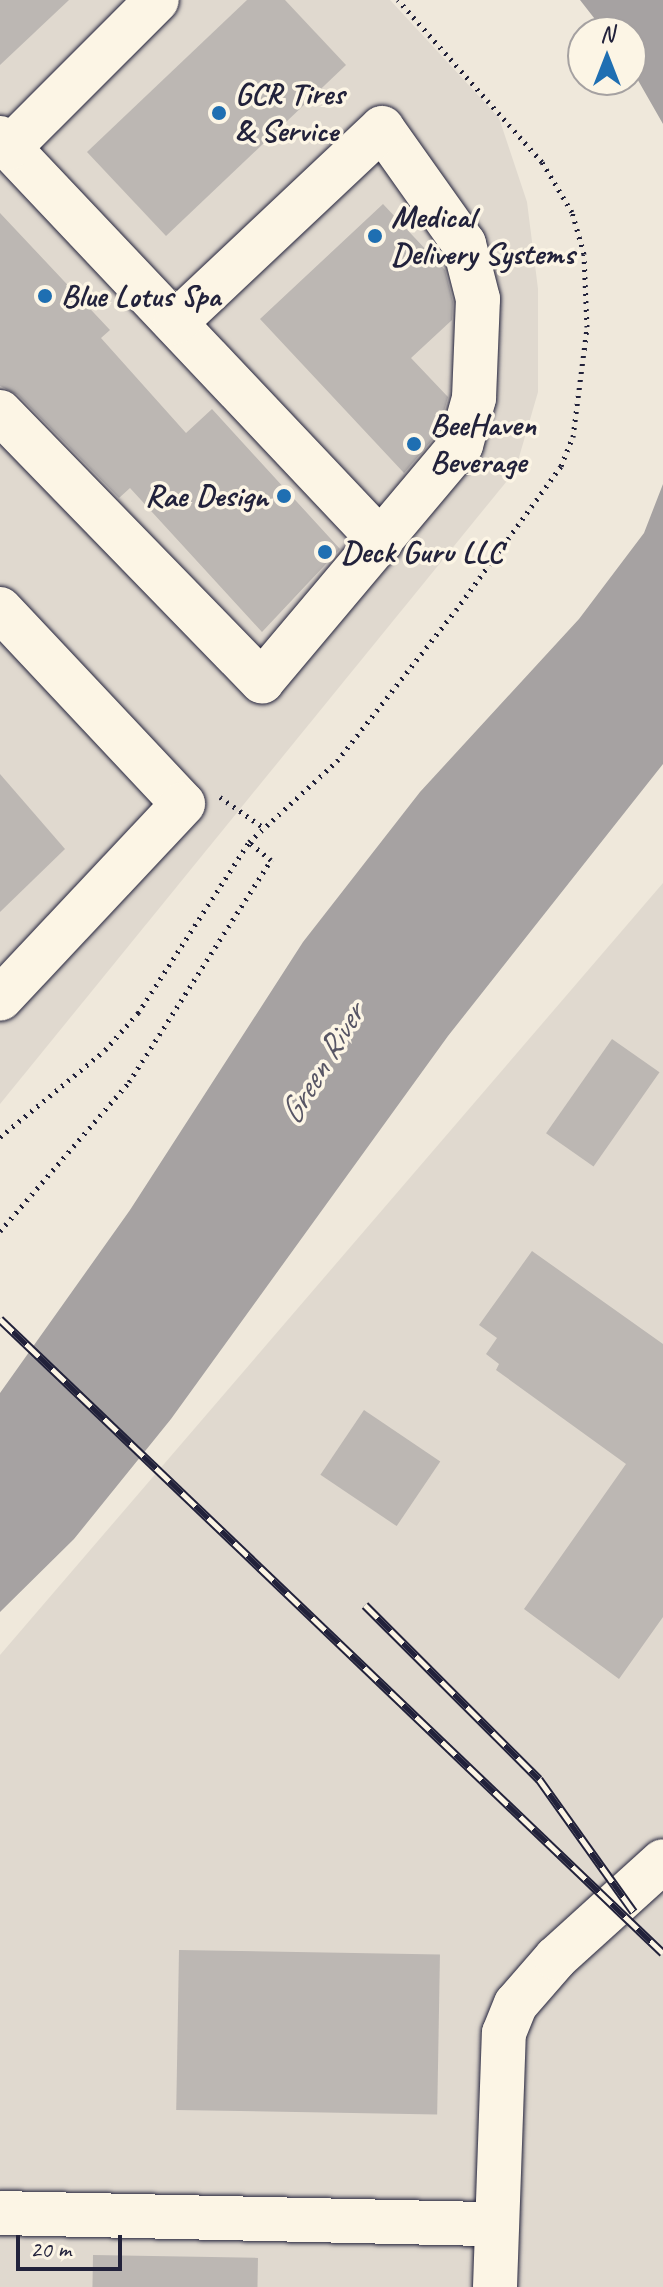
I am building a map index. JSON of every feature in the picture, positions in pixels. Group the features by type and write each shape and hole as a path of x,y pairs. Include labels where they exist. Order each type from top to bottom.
{"lane":[{"path":"157,0 4,143 381,541"},
{"path":"0,412 262,681 461,445 474,398 478,299 464,244 382,128 175,323"},
{"path":"0,609 183,804 0,999"},
{"path":"495,2287 504,2033 516,2004 663,1861"},
{"path":"0,2213 497,2224"}],"path":[{"path":"183,804 227,796 264,828"},
{"path":"0,1231 129,1082 221,939 271,860 249,842"}],"shaded area":[{"path":"0,0 390,0 499,118 527,202 538,289 538,392 515,471 0,1104"},
{"path":"663,883 663,2287 0,2287 0,1655"}],"water":[{"path":"580,0 663,0 663,124 647,96 647,16 592,16"},
{"name":"Green River","path":"663,484 663,764 448,1036 171,1419 74,1539 0,1612 0,1393 130,1210 303,942 420,792 579,619 644,533"}],"building":[{"path":"0,0 69,0 0,65"},
{"path":"247,0 285,0 346,65 166,236 87,152"},
{"path":"383,204 445,270 453,302 452,320 411,358 448,397 438,433 404,473 260,319"},
{"path":"0,213 110,330 101,338 186,433 212,409 340,549 262,632 130,488 119,498 18,395 0,386"},
{"path":"0,774 65,849 0,912"},
{"path":"612,1039 660,1072 594,1166 546,1133"},
{"path":"532,1251 663,1344 663,1617 619,1679 524,1609 626,1464 496,1370 499,1364 486,1354 497,1338 479,1325"},
{"path":"364,1410 440,1461 397,1526 320,1475"},
{"path":"179,1950 440,1955 437,2115 176,2110"},
{"path":"93,2255 258,2258 257,2287 92,2287"}],"railway":[{"path":"0,1319 663,1953"},
{"path":"365,1605 539,1779 634,1912"}],"place":[{"name":"GCR Tires & Service","path":"219,113"},
{"name":"Medical Delivery Systems","path":"375,236"},
{"name":"Blue Lotus Spa","path":"45,296"},
{"name":"BeeHaven Beverage","path":"414,444"},
{"name":"Rae Design","path":"284,496"},
{"name":"Deck Guru LLC","path":"325,552"}]}
